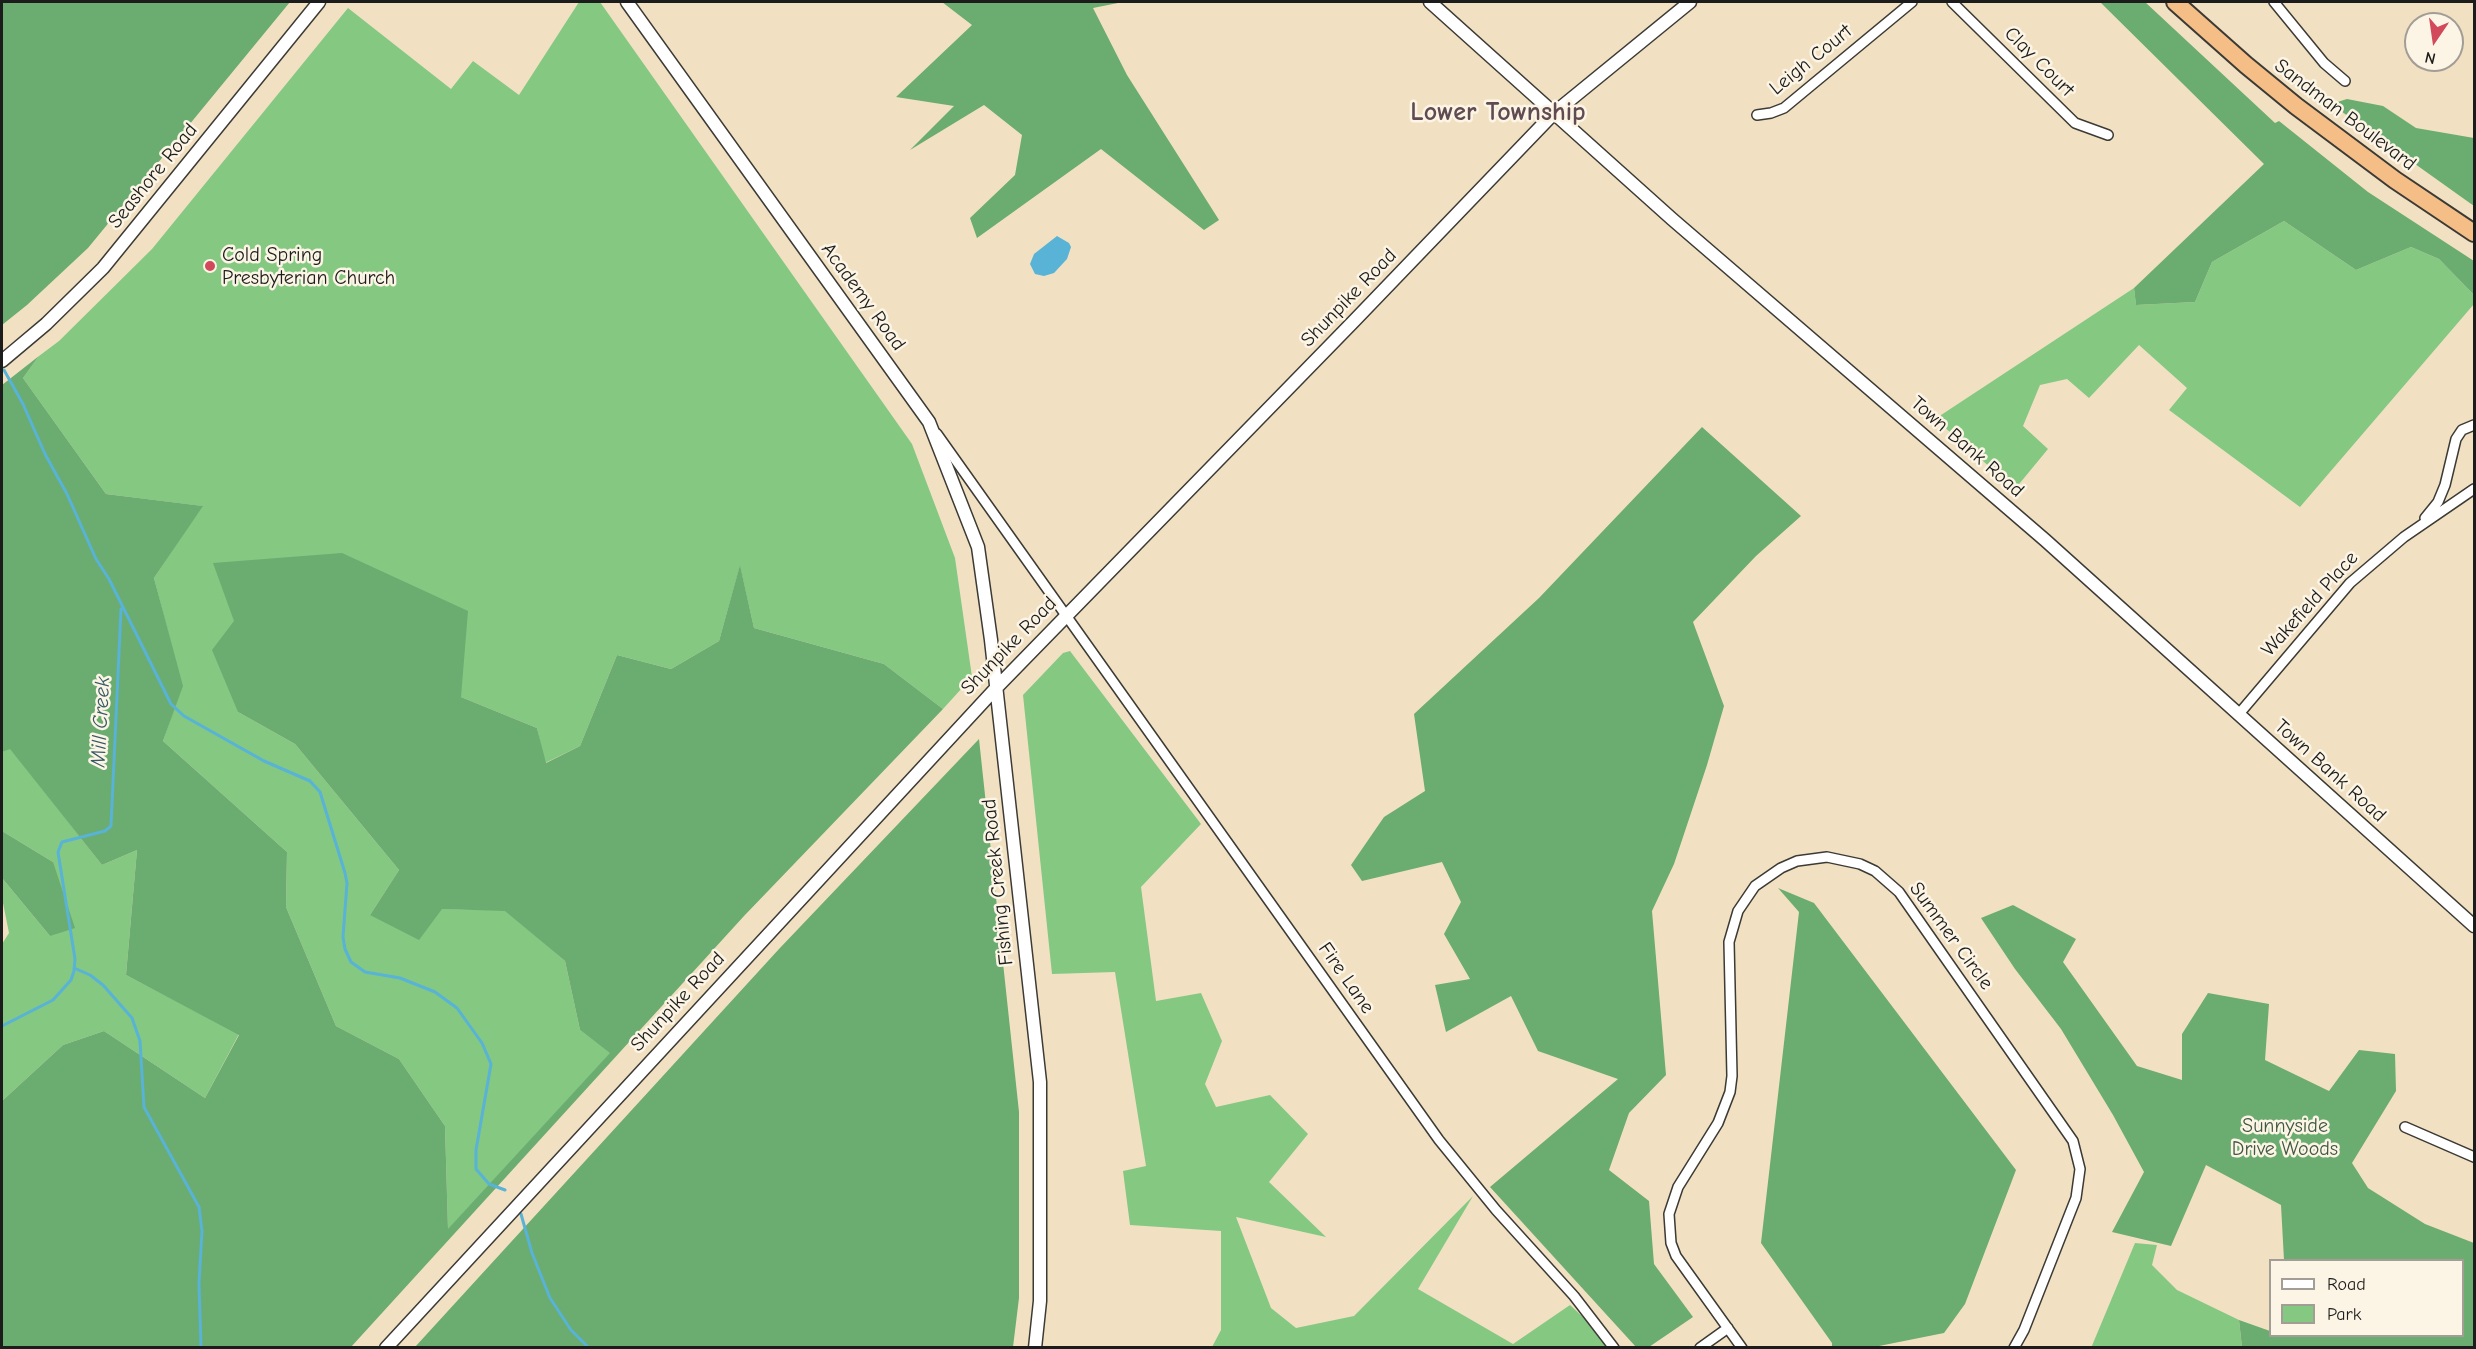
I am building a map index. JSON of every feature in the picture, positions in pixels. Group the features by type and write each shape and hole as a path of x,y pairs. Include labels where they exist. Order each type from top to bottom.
{"highway":[{"name":"Sandman Boulevard","path":"2176,2 2296,106 2395,180 2475,233"}],"street":[{"name":"Seashore Road","path":"2,360 46,324 103,268 319,2"},
{"name":"Academy Road","path":"627,2 1066,615"},
{"name":"Town Bank Road","path":"1430,2 1672,219 2045,540 2475,926"},
{"name":"Shunpike Road","path":"386,1347 1066,615 1554,113 1690,2"},
{"name":"Leigh Court","path":"1757,115 1784,108 1912,2"},
{"name":"Clay Court","path":"1952,2 2075,123 2108,135"},
{"path":"2274,2 2324,63 2345,81"},
{"name":"Fishing Creek Road","path":"929,422 978,548 997,687 1040,1082 1040,1301 1035,1347"},
{"name":"Wakefield Place","path":"2418,527 2438,502 2445,486 2456,439 2462,430 2475,425"},
{"name":"Wakefield Place","path":"2238,715 2350,583 2418,527 2475,489"},
{"name":"Fire Lane","path":"1066,615 1439,1140 1497,1210 1574,1296 1614,1347"},
{"name":"Summer Circle","path":"1742,1347 1676,1256 1670,1236 1669,1215 1678,1187 1719,1123 1730,1092 1732,1076 1729,942 1738,911 1755,886 1774,872 1797,861 1827,857 1860,864 1882,876 1899,892 2073,1141 2080,1170 2076,1198 2024,1330 2014,1347"},
{"path":"2405,1127 2475,1158"},
{"path":"1700,1347 1728,1328"}],"green space":[{"path":"2,2 290,2 88,248 2,325"},
{"path":"579,2 600,2 912,444 955,558 972,677 943,709 884,664 754,628 740,566 719,641 671,669 617,655 580,746 545,763 537,728 461,697 234,621 238,712 295,744 399,870 370,915 442,909 505,910 565,961 580,1030 611,1053 448,1230 445,1126 399,1059 336,1026 286,907 287,852 163,741 182,686 154,578 202,506 106,494 23,378 39,356 59,341 152,249 348,8 451,89 473,61 519,95"},
{"path":"942,2 1123,2 1093,8 1127,75 1219,220 1204,230 1101,149 977,238 970,218 1015,175 1022,135 984,105 910,150 954,106 896,97 972,25"},
{"path":"2100,2 2145,2 2275,123 2279,121 2368,192 2474,261 2474,295 2439,259 2411,247 2356,270 2284,221 2212,262 2195,302 2136,305 2134,288 2264,164"},
{"path":"2347,99 2383,106 2416,128 2474,138 2474,206 2331,104"},
{"path":"2284,221 2356,270 2411,247 2439,259 2474,295 2474,304 2300,507 2169,410 2187,388 2139,345 2089,398 2067,379 2040,385 2023,426 2048,449 2015,489 1935,419 2134,288 2136,305 2195,302 2212,262"},
{"path":"39,356 23,378 106,494 203,506 154,578 183,686 163,741 287,852 286,907 336,1026 399,1059 445,1126 448,1229 610,1053 580,1030 565,961 505,911 442,909 419,940 370,915 399,870 295,744 238,712 212,650 234,621 213,563 342,553 468,611 461,697 537,728 546,763 580,746 617,655 671,669 719,641 740,565 754,628 884,664 943,709 744,916 351,1347 2,1347 2,1101 63,1045 104,1031 205,1098 239,1035 126,975 137,850 102,865 10,749 2,752 2,385"},
{"path":"1702,427 1801,516 1756,556 1693,622 1724,706 1674,864 1652,911 1666,1075 1629,1113 1609,1170 1649,1201 1654,1264 1693,1317 1649,1347 1636,1347 1490,1187 1618,1079 1538,1051 1511,996 1446,1032 1435,985 1470,979 1444,934 1461,902 1442,862 1362,881 1351,865 1384,817 1425,791 1414,714 1539,598"},
{"path":"1070,651 1201,824 1141,887 1156,1001 1201,993 1222,1041 1205,1084 1216,1107 1270,1095 1308,1134 1269,1182 1326,1237 1236,1217 1271,1308 1296,1328 1354,1316 1473,1196 1418,1289 1513,1344 1570,1305 1615,1347 1212,1347 1221,1330 1221,1231 1130,1225 1123,1171 1146,1166 1115,972 1052,974 1023,695 1063,653"},
{"path":"979,739 1019,1112 1019,1298 1013,1347 415,1347 779,949"},
{"path":"10,748 102,865 137,850 126,975 239,1034 205,1098 104,1031 63,1045 2,1101 2,944 9,933 2,898 2,878 50,936 53,862 2,831 2,752"},
{"path":"2,831 53,862 75,928 50,936 2,878"},
{"path":"1778,888 1814,903 2016,1170 1965,1304 1944,1333 1874,1347 1832,1347 1832,1343 1761,1243 1799,912"},
{"name":"Sunnyside Drive Woods","path":"2013,905 2076,939 2063,962 2137,1066 2182,1080 2182,1034 2208,993 2269,1004 2265,1060 2329,1091 2359,1050 2395,1054 2396,1091 2352,1163 2368,1188 2425,1224 2474,1243 2474,1347 2242,1347 2239,1320 2269,1331 2269,1337 2464,1337 2464,1259 2284,1259 2281,1205 2206,1165 2171,1246 2112,1232 2144,1172 2113,1115 2061,1029 2015,969 1981,918"},
{"path":"2135,1243 2157,1245 2152,1265 2177,1290 2239,1320 2242,1347 2091,1348"}],"water":[{"path":"1057,236 1069,243 1071,247 1067,259 1054,273 1044,276 1035,274 1030,264 1034,254"}],"waterway":[{"path":"4,370 67,494 96,559 109,579 171,704 184,716 264,761 310,781 320,792 347,883 343,937 351,962 365,972 400,978 435,992 457,1008 482,1043 491,1064 476,1150 476,1169 489,1184 505,1190"},
{"name":"Mill Creek","path":"2,1026 53,1000 71,980 74,971 75,959 58,852 62,842 105,831 111,826 121,609"},
{"path":"74,968 90,975 103,985 132,1018 140,1041 144,1107 199,1207 202,1231 199,1283 201,1348"},
{"path":"521,1214 532,1253 550,1298 571,1330 589,1348"}],"place":[{"name":"Cold Spring Presbyterian Church","path":"210,266"}],"district":[{"name":"Lower Township","path":"1498,113"}]}
